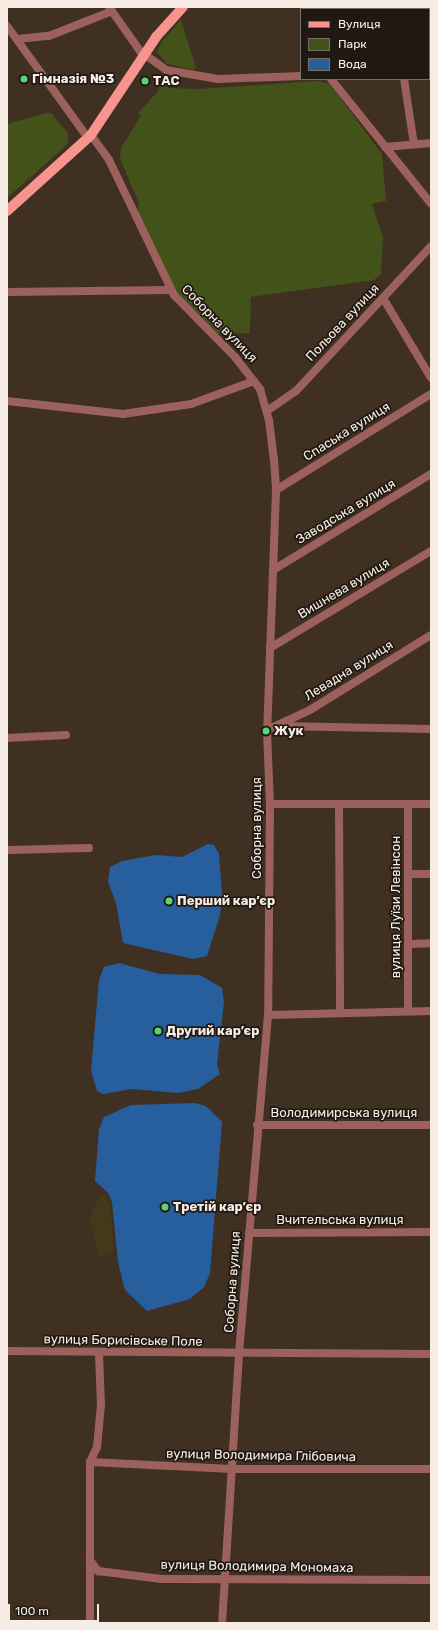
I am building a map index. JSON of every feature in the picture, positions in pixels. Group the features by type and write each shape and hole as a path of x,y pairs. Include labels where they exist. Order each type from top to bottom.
{"main road":[{"path":"7,211 90,137 144,55 183,7"}],"street":[{"path":"18,39 49,36 110,9 144,55 166,70 203,78 300,76"},
{"name":"Соборна вулиця","path":"7,26 109,160 170,290 254,381 267,411 276,490 267,730 270,804 268,1015 257,1125 239,1354 222,1623"},
{"path":"332,80 431,204"},
{"path":"404,80 414,144"},
{"path":"385,147 431,143"},
{"name":"Польова вулиця","path":"267,411 296,391 431,246"},
{"path":"7,292 170,290"},
{"path":"383,298 431,378"},
{"path":"7,401 128,414 191,404 254,381"},
{"name":"Спаська вулиця","path":"276,490 431,394"},
{"name":"Заводська вулиця","path":"273,570 431,474"},
{"name":"Вишнева вулиця","path":"270,648 431,551"},
{"name":"Левадна вулиця","path":"280,726 431,635"},
{"path":"267,730 280,726 431,729"},
{"path":"7,738 66,735"},
{"path":"270,804 431,804"},
{"path":"339,804 340,1013"},
{"name":"вулиця Луїзи Левінсон","path":"408,804 408,1011"},
{"path":"7,850 89,848"},
{"path":"409,874 431,874"},
{"path":"408,944 431,943"},
{"path":"268,1015 431,1011"},
{"name":"Володимирська вулиця","path":"257,1125 431,1125"},
{"name":"Вчительська вулиця","path":"249,1233 431,1232"},
{"name":"вулиця Борисівське Поле","path":"7,1351 239,1354 431,1354"},
{"path":"90,1623 90,1462 97,1447 101,1404 99,1353"},
{"name":"вулиця Володимира Глібовича","path":"90,1462 232,1469 431,1469"},
{"name":"вулиця Володимира Мономаха","path":"90,1560 98,1571 161,1579 225,1577 280,1581 431,1580"}],"green space":[{"path":"181,20 196,68 194,70 167,64 157,52 162,41"},
{"path":"161,80 169,88 199,89 317,81 330,84 382,154 386,201 372,204 383,237 381,274 374,280 251,297 250,333 218,334 176,295 137,214 139,203 120,159 121,148 141,115 138,113 158,91"},
{"path":"46,113 51,113 68,133 68,144 7,198 7,124"}],"sand":[{"path":"104,1193 110,1205 114,1251 99,1258 90,1222 92,1209"}],"water":[{"name":"Перший кар’єр","path":"208,844 214,845 219,854 222,895 220,915 207,956 193,959 123,943 116,903 108,882 110,867 122,861 156,855 182,857"},
{"name":"Другий кар’єр","path":"119,963 160,974 200,975 222,988 224,1002 217,1064 220,1074 198,1089 178,1093 132,1089 103,1094 97,1091 91,1071 99,980 104,967"},
{"name":"Третій кар’єр","path":"195,1103 206,1106 222,1122 210,1273 204,1287 190,1299 147,1311 125,1290 118,1262 112,1202 108,1193 95,1181 99,1129 104,1117 131,1105"}],"place":[{"name":"Гімназія №3","path":"24,79"},
{"name":"ТАС","path":"145,81"},
{"name":"Жук","path":"266,731"},
{"name":"Перший кар’єр","path":"169,901"},
{"name":"Другий кар’єр","path":"158,1031"},
{"name":"Третій кар’єр","path":"165,1207"}]}
